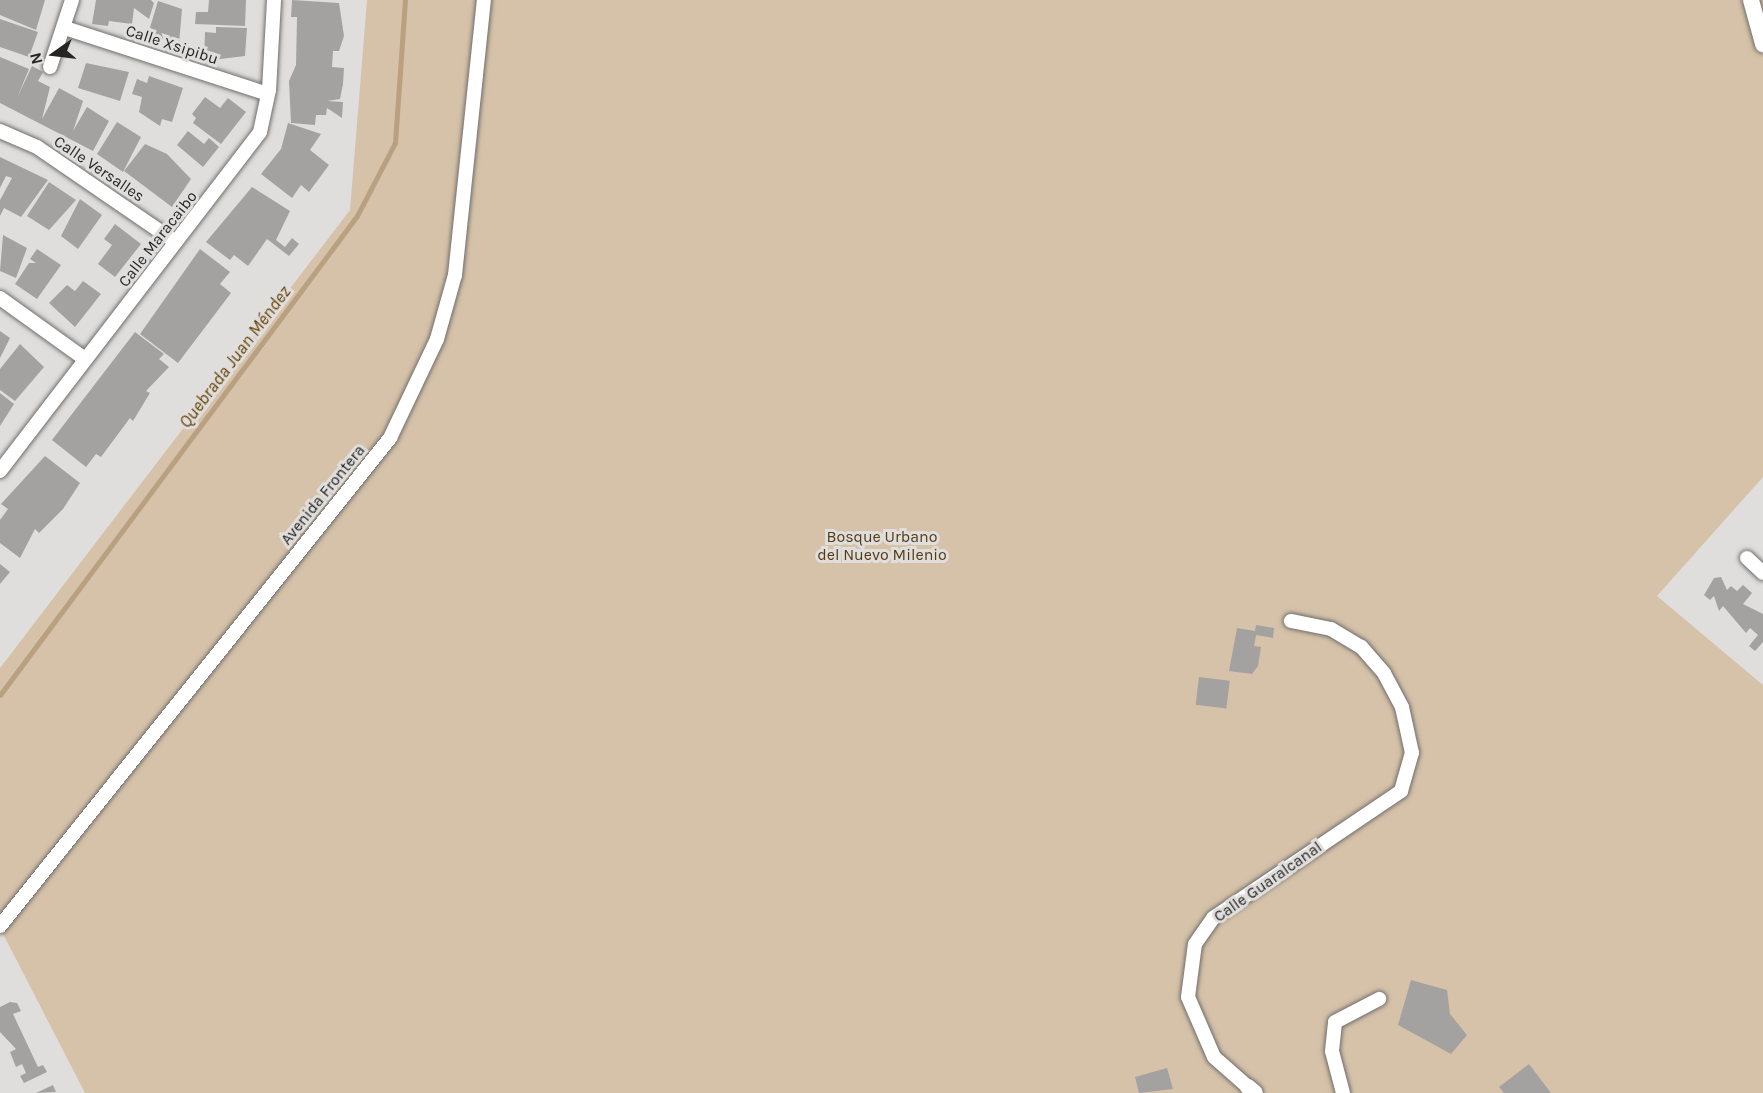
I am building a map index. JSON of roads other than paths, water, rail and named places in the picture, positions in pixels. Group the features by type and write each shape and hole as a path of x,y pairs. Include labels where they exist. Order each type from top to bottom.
{"street":[{"path":"50,67 65,28 72,0"},
{"name":"Calle Maracaibo","path":"0,471 260,132 268,94 274,0"},
{"name":"Avenida Frontera","path":"0,926 390,438 437,339 455,275 484,0"},
{"path":"1752,0 1763,44"},
{"name":"Calle Xsipibu","path":"65,28 268,94"},
{"name":"Calle Versalles","path":"0,131 37,147 176,242"},
{"path":"0,298 85,359"},
{"path":"1747,558 1763,573"},
{"name":"Calle Guaralcanal","path":"1252,1090 1214,1057 1188,997 1195,944 1213,918 1401,790 1412,753 1402,706 1384,672 1361,647 1331,629 1291,621"},
{"path":"1343,1093 1332,1051 1335,1022 1379,999"}],"waterway":[{"name":"Quebrada Juan Méndez","path":"0,695 357,216 395,143 405,0"}],"park label":[{"name":"Bosque Urbano del Nuevo Milenio","path":"882,546"}]}
